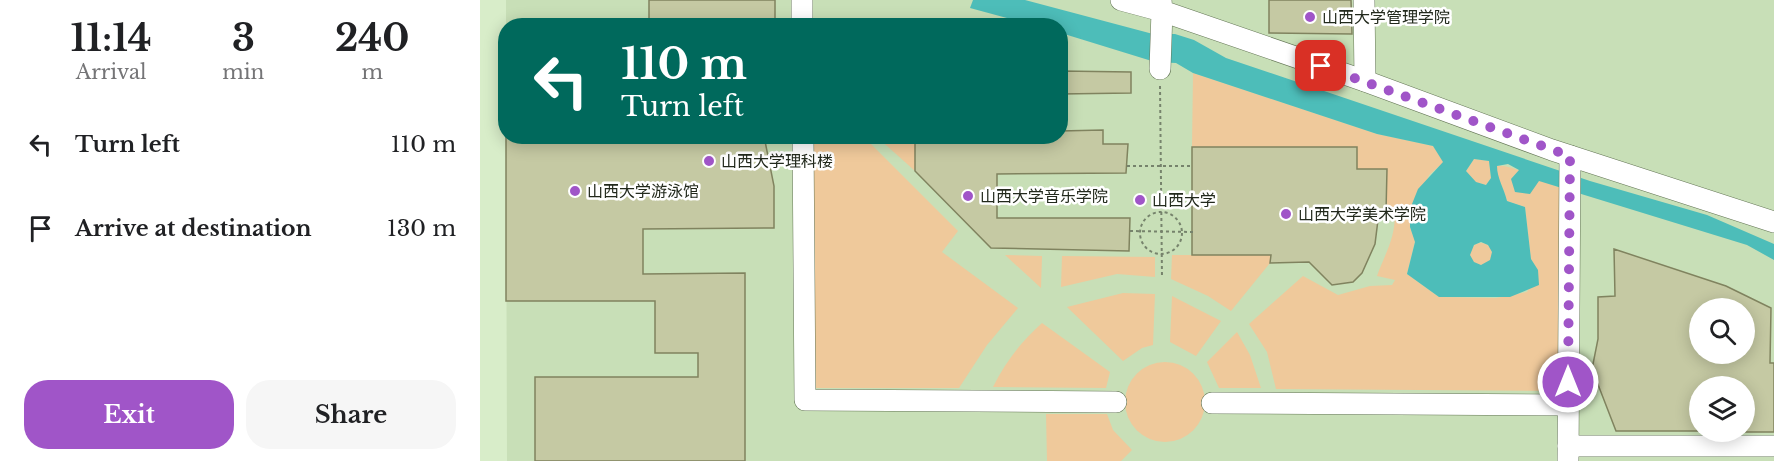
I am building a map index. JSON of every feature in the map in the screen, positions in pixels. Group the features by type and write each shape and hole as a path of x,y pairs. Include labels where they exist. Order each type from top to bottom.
{"lane":[{"path":"802,0 802,18"},
{"path":"1121,0 1161,35 1365,81 1570,162 1774,222"},
{"path":"1364,0 1365,81"},
{"path":"803,144 805,400 1116,402"},
{"path":"1570,162 1568,454 1774,446"},
{"path":"1212,403 1568,405"}],"path":[{"path":"1161,35 1162,278"},
{"path":"1126,166 1192,166"},
{"path":"1160,211 1171,214 1178,220 1182,232 1174,249 1158,254 1145,247 1140,231 1147,217 1160,211"},
{"path":"1130,231 1193,232"}],"shaded area":[{"name":"山西大学","path":"506,0 1774,0 1774,461 507,461 506,144 1068,144 1068,18 506,18"},
{"path":"1193,73 1377,134 1433,146 1444,162 1429,175 1410,227 1415,241 1407,274 1439,297 1496,298 1527,292 1538,270 1531,259 1525,207 1507,201 1496,166 1511,167 1563,189 1563,391 1276,389 1267,352 1249,324 1303,276 1338,295 1370,286 1392,285 1395,280 1377,276 1395,222 1395,212 1386,212 1387,169 1357,169 1357,147 1192,147"},
{"path":"812,144 871,144 958,231 942,252 1018,308 987,345 959,388 814,388"},
{"path":"885,144 915,144 915,171"},
{"path":"1474,159 1489,161 1491,178 1486,185 1475,182 1466,171"},
{"path":"1481,243 1489,246 1492,254 1489,262 1481,265 1473,262 1470,254 1473,246"},
{"path":"1005,255 1042,256 1041,288"},
{"path":"1172,255 1271,255 1270,263 1231,311 1208,296 1171,279"},
{"path":"1062,256 1155,257 1155,277 1117,274 1061,287"},
{"path":"1123,293 1155,294 1153,345 1142,348 1123,361 1067,307"},
{"path":"1172,296 1221,321 1196,356 1170,342"},
{"path":"1042,323 1110,372 1106,388 993,387 1014,352"},
{"path":"1237,332 1250,355 1261,388 1219,388 1207,362"},
{"path":"1165,362 1180,365 1193,374 1202,387 1205,402 1202,417 1193,430 1180,439 1165,442 1150,439 1137,430 1128,417 1125,402 1128,387 1137,374 1150,365"},
{"path":"1046,414 1107,414 1113,430 1132,450 1121,461 1047,461"}],"water":[{"path":"973,0 1025,0 1153,34 1175,34 1194,40 1226,58 1590,181 1707,215 1774,244 1774,260 1747,245 1539,181 1530,194 1515,192 1511,179 1519,170 1508,164 1497,166 1498,175 1507,201 1525,207 1531,259 1538,270 1539,285 1510,297 1439,297 1407,274 1415,242 1410,227 1410,209 1418,189 1443,162 1433,146 1377,134 1193,73 1176,63 1155,62 1068,35 1068,18 1007,18 970,8","holes":["1474,159 1489,161 1491,178 1486,185 1476,182 1466,171","1481,242 1488,245 1492,252 1490,260 1481,265 1474,262 1470,255 1474,245"]}],"building":[{"path":"649,0 775,0 775,18 649,18"},
{"name":"山西大学管理学院","path":"1269,0 1351,0 1352,34 1269,33"},
{"path":"1068,71 1131,72 1131,93 1068,94"},
{"name":"山西大学音乐学院","path":"1103,130 1103,144 1128,144 1126,173 997,174 997,218 1130,218 1129,251 991,248 915,171 915,144 1068,144 1068,131"},
{"path":"506,144 766,144 774,186 774,228 643,229 643,274 745,273 745,461 535,461 535,377 698,377 698,353 655,353 655,301 506,301"},
{"name":"山西大学美术学院","path":"1192,147 1357,147 1357,169 1387,169 1386,212 1379,212 1375,244 1362,273 1353,282 1332,285 1309,262 1270,263 1271,255 1192,255"},
{"path":"1614,249 1726,286 1751,298 1689,298 1689,364 1755,364 1755,300 1771,308 1770,363 1774,363 1774,432 1755,432 1755,376 1689,376 1689,431 1616,431 1592,369 1598,339 1598,297 1615,296"}],"place":[{"name":"山西大学管理学院","path":"1310,17"},
{"name":"山西大学理科楼","path":"709,161"},
{"name":"山西大学游泳馆","path":"575,191"},
{"name":"山西大学音乐学院","path":"968,196"},
{"name":"山西大学","path":"1140,200"},
{"name":"山西大学美术学院","path":"1286,214"}],"route":[{"path":"1321,66 1570,156 1568,382"}]}
